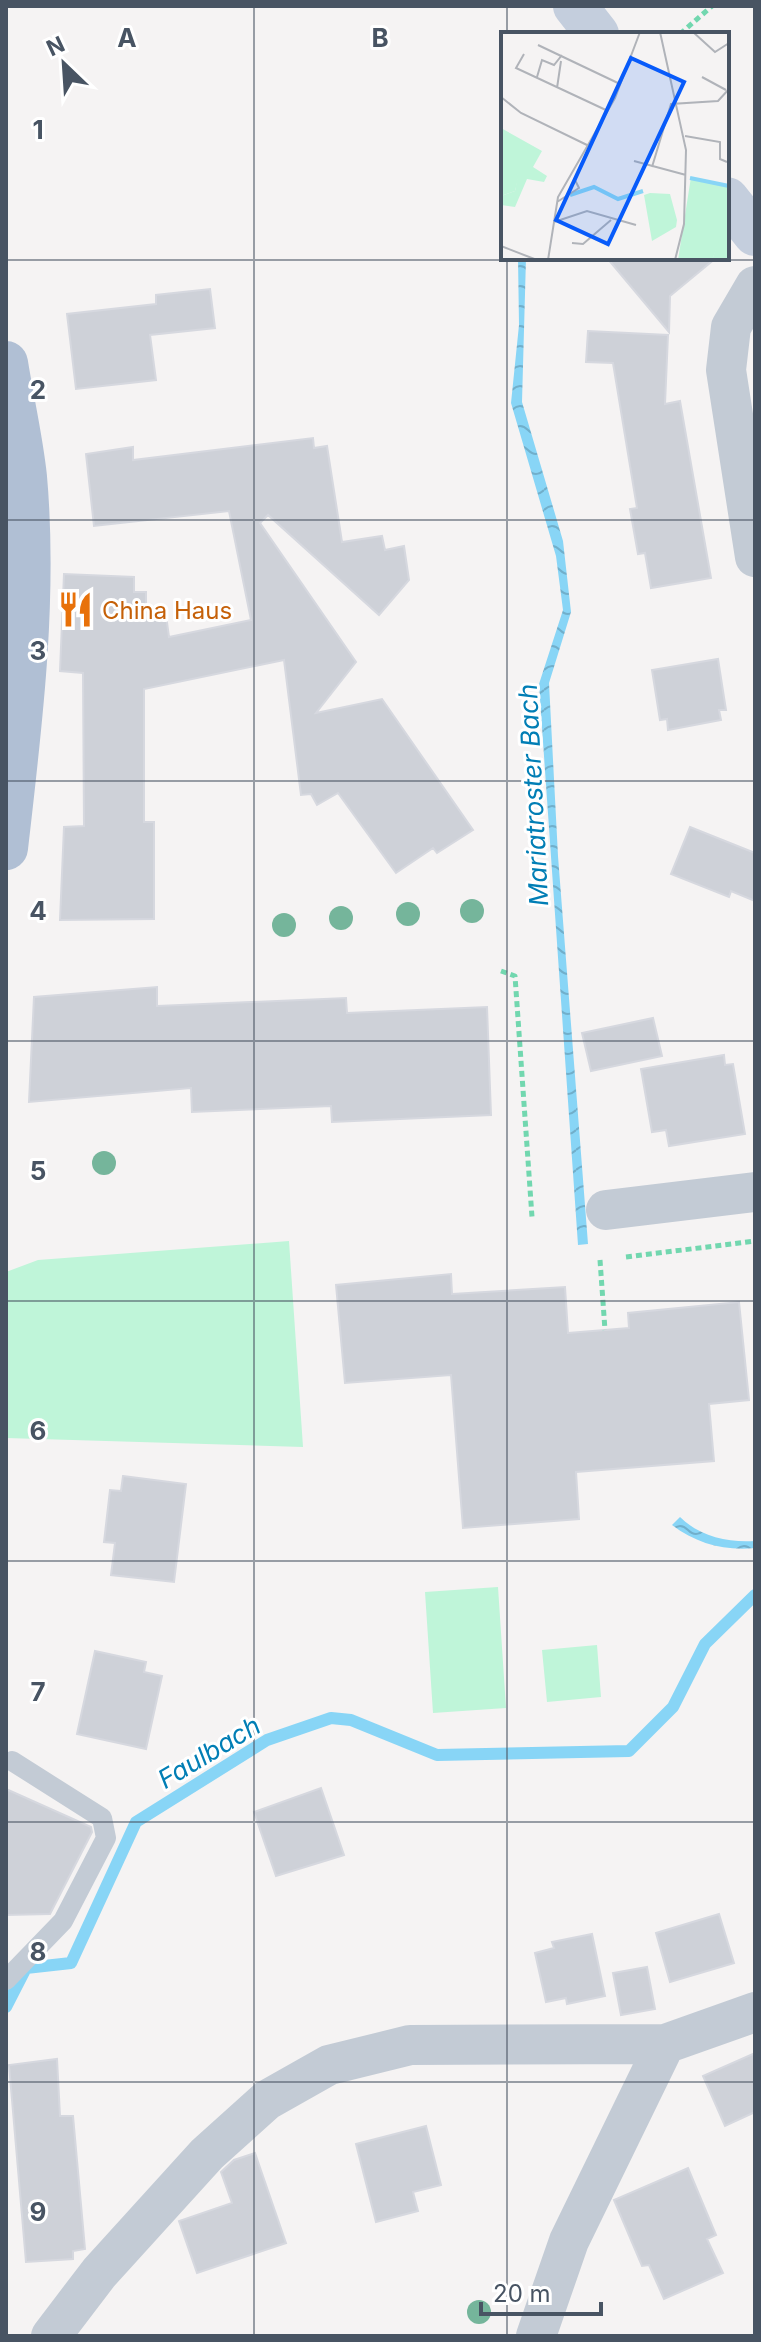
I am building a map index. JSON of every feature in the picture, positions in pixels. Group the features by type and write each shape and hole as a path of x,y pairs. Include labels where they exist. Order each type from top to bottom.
{"main road":[{"path":"729,202 755,234"},
{"path":"6,848 28,548 25,476 7,372"}],"street":[{"path":"755,286 731,327 726,370 755,557"},
{"path":"606,1210 755,1192"},
{"path":"51,2336 99,2273 207,2154 267,2100 329,2065 410,2045 665,2044 755,2012"},
{"path":"536,2336 569,2241 665,2044"}],"lane":[{"path":"6,1980 63,1921 106,1838 102,1818 12,1761"}],"path":[{"path":"682,32 712,6"},
{"path":"501,971 515,976 532,1217"},
{"path":"626,1257 755,1241"},
{"path":"600,1260 605,1330"}],"green space":[{"path":"289,1241 303,1447 6,1438 6,1272 38,1260"},
{"path":"498,1587 506,1708 433,1713 425,1592"},
{"path":"597,1645 601,1697 547,1702 542,1650"}],"water":[{"name":"Mariatroster Bach","path":"518,260 526,260 522,402 563,541 571,612 549,683 558,856 588,1244 578,1245 539,684 563,610 556,556 511,403 519,325"},
{"path":"680,1517 714,1537 755,1541 755,1548 722,1547 701,1541 672,1525"}],"pier":[{"path":"624,6 634,6 642,15 623,32 595,32"}],"building":[{"path":"609,260 714,260 670,296 669,332"},
{"path":"210,289 215,328 150,335 156,380 76,389 67,314 156,304 156,295"},
{"path":"588,331 668,335 665,404 680,401 711,578 651,588 645,553 638,554 630,509 637,508 613,363 586,362"},
{"path":"313,438 314,448 327,446 342,542 382,536 385,550 404,546 409,580 379,615 268,515 260,523 356,662 316,713 382,699 473,830 437,853 433,848 396,873 338,793 317,805 311,794 301,795 284,660 144,689 144,822 154,822 154,919 60,920 64,827 84,826 83,673 60,671 64,574 134,577 134,592 146,592 146,608 165,608 169,637 251,620 229,511 94,526 86,454 133,447 133,460"},
{"path":"718,659 726,710 719,710 721,720 668,730 667,719 660,720 652,670"},
{"path":"690,827 755,853 755,901 731,891 729,897 671,874"},
{"path":"157,987 157,1006 346,998 347,1013 487,1007 491,1115 332,1122 331,1106 192,1112 191,1088 29,1102 34,997"},
{"path":"653,1018 662,1056 591,1071 582,1033"},
{"path":"724,1055 725,1065 733,1064 745,1134 669,1146 666,1130 652,1132 641,1069"},
{"path":"451,1274 452,1294 565,1287 568,1333 629,1328 628,1313 739,1302 749,1400 709,1404 714,1461 576,1472 579,1519 463,1528 451,1375 345,1383 336,1285"},
{"path":"123,1476 186,1484 174,1582 111,1575 115,1543 104,1542 110,1490 121,1491"},
{"path":"95,1651 146,1662 144,1672 162,1676 146,1749 77,1734"},
{"path":"321,1788 344,1855 276,1876 254,1812"},
{"path":"6,1789 91,1827 92,1832 50,1914 6,1915"},
{"path":"719,1914 734,1963 670,1982 656,1933"},
{"path":"592,1934 605,1996 567,2004 566,1998 546,2002 535,1953 554,1948 552,1942"},
{"path":"647,1967 655,2009 621,2015 613,1973"},
{"path":"755,2053 755,2112 725,2126 703,2076"},
{"path":"57,2059 60,2116 73,2116 85,2249 73,2251 73,2259 26,2262 9,2065"},
{"path":"426,2126 441,2185 413,2192 418,2211 376,2222 356,2144"},
{"path":"255,2153 286,2243 197,2273 179,2221 232,2203 221,2172 234,2160"},
{"path":"688,2168 716,2235 707,2239 723,2273 664,2299 649,2265 642,2266 614,2200"}],"waterway":[{"name":"Faulbach","path":"6,2007 26,1968 71,1963 136,1822 267,1740 331,1718 351,1720 437,1755 629,1751 673,1707 705,1644 755,1595"}],"place":[{"name":"China Haus","path":"76,610"}]}
